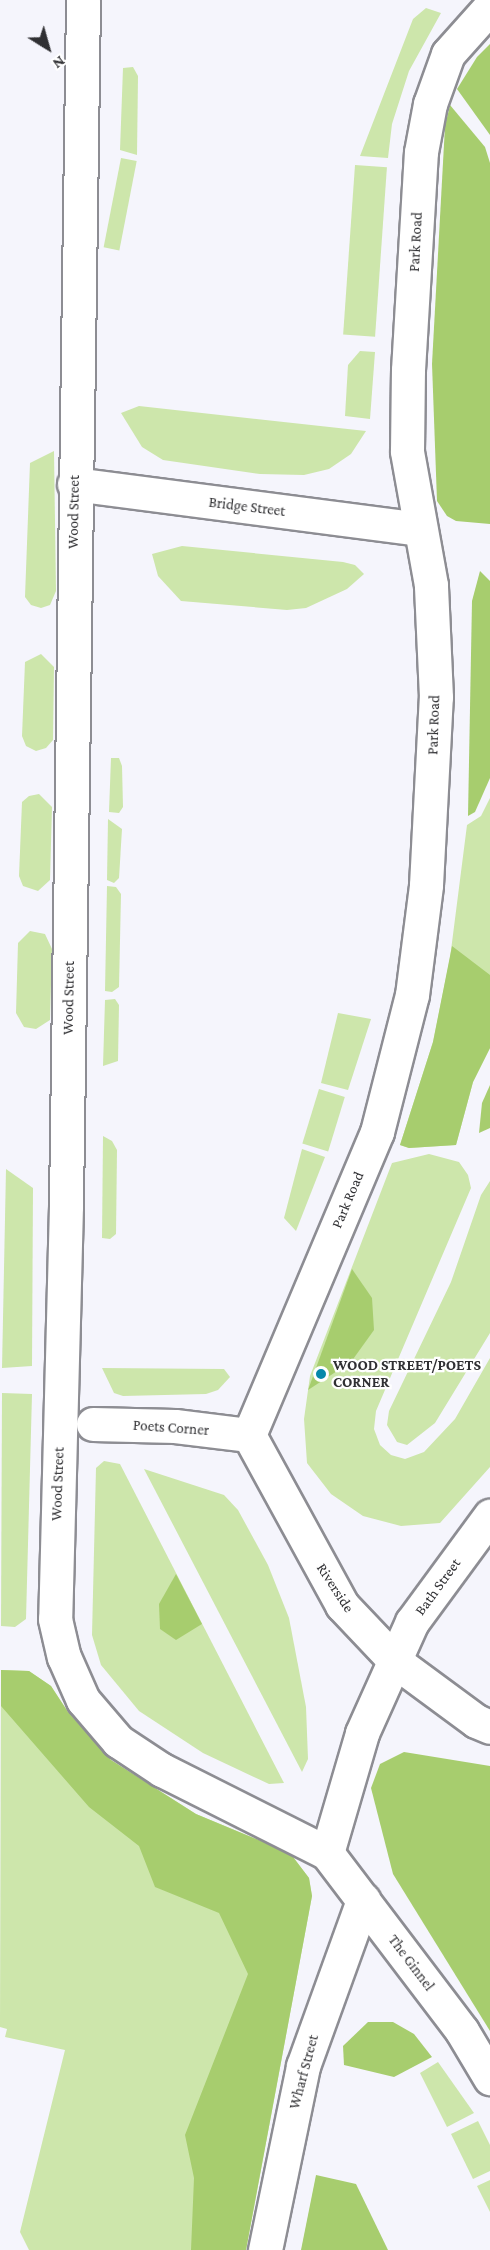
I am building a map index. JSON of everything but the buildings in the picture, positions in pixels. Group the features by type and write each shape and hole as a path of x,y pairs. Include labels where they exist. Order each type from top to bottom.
{"street":[{"name":"Wood Street","path":"83,0 74,484 66,1206 55,1619 64,1657 83,1700 118,1741 162,1770 327,1853"},
{"name":"Park Road","path":"249,1435 377,1132 412,995 426,885 436,697 432,585 420,529 408,451 421,152 430,104 448,54 490,7"},
{"name":"Bridge Street","path":"74,484 420,529"},
{"name":"Poets Corner","path":"93,1424 175,1426 249,1435"},
{"name":"Riverside","path":"249,1435 342,1605 396,1662 476,1721 490,1727"},
{"name":"Bath Street","path":"396,1662 412,1623 490,1516"},
{"path":"327,1853 362,1733 396,1662"},
{"name":"The Ginnel","path":"327,1853 462,2031 490,2078"},
{"name":"Wharf Street","path":"265,2250 303,2066 363,1900"}],"green space":[{"path":"426,8 441,13 409,71 392,124 388,158 360,156 413,19"},
{"path":"490,44 490,135 457,89 477,57"},
{"path":"133,67 138,76 137,155 120,150 123,68"},
{"path":"450,105 485,147 490,163 490,524 456,521 447,516 437,501 432,364 445,126"},
{"path":"121,158 137,161 119,250 104,247"},
{"path":"355,165 387,167 375,337 343,335"},
{"path":"360,351 375,352 370,419 345,416 348,365"},
{"path":"139,406 366,431 351,454 329,469 304,475 260,474 163,460 142,447 121,413"},
{"path":"54,451 56,591 50,605 41,608 31,605 25,597 30,463"},
{"path":"182,546 343,562 355,565 364,574 347,589 306,608 287,610 181,601 158,576 152,554"},
{"path":"480,571 490,581 490,778 475,812 468,816 472,601"},
{"path":"41,654 54,667 53,740 46,748 36,751 26,746 22,736 25,662"},
{"path":"111,758 119,758 122,766 123,807 119,813 109,812"},
{"path":"39,794 52,807 50,880 38,891 23,886 19,876 22,802 29,796"},
{"path":"490,798 490,1048 473,1082 456,1145 409,1148 400,1145 433,1042 450,958 467,825 481,816"},
{"path":"108,819 122,829 119,878 114,883 107,880"},
{"path":"107,886 116,887 121,894 119,987 112,992 105,991"},
{"path":"30,931 45,934 52,949 50,1020 36,1029 24,1027 16,1013 18,943"},
{"path":"452,946 490,975 490,1048 473,1082 456,1145 409,1148 400,1145 433,1042"},
{"path":"115,999 119,1005 118,1061 103,1066 105,1000"},
{"path":"338,1013 371,1019 348,1090 321,1083"},
{"path":"490,1085 490,1128 479,1133 482,1103"},
{"path":"319,1089 345,1097 328,1151 302,1144"},
{"path":"103,1136 112,1141 117,1150 116,1234 110,1239 102,1238"},
{"path":"302,1149 325,1157 296,1231 284,1218"},
{"path":"429,1154 459,1162 468,1175 471,1188 376,1411 374,1429 380,1445 391,1455 405,1459 424,1452 455,1419 490,1358 490,1467 440,1523 401,1526 363,1516 331,1494 307,1463 304,1419 310,1376 392,1163"},
{"path":"6,1169 33,1188 32,1366 2,1368"},
{"path":"490,1181 490,1333 435,1423 407,1445 397,1442 387,1425 389,1411 451,1282 481,1195"},
{"path":"352,1269 372,1298 374,1330 351,1362 308,1390"},
{"path":"102,1368 224,1369 230,1377 218,1390 206,1394 123,1396 114,1393"},
{"path":"2,1393 32,1394 26,1619 15,1627 1,1626"},
{"path":"104,1461 120,1464 284,1783 269,1784 203,1753 139,1711 101,1665 92,1635 96,1468"},
{"path":"144,1469 224,1495 238,1510 268,1565 289,1618 306,1707 308,1759 302,1772"},
{"path":"176,1574 202,1624 176,1640 160,1629 159,1604"},
{"path":"1,1670 29,1671 51,1686 68,1712 111,1760 196,1814 290,1853 309,1878 312,1896 246,2250 29,2250 20,2232 65,2050 5,2037 7,2029 0,2027"},
{"path":"1,1670 29,1671 51,1686 68,1712 111,1760 196,1814 290,1853 309,1878 312,1896 246,2250 191,2250 194,2178 185,2135 248,1974 219,1913 155,1887 139,1846 89,1807 1,1706"},
{"path":"404,1752 490,1766 490,2031 393,1874 371,1788 380,1764"},
{"path":"368,2022 393,2022 414,2034 432,2057 394,2077 344,2065 343,2046"},
{"path":"438,2062 474,2113 447,2127 420,2073"},
{"path":"478,2121 490,2145 490,2171 473,2179 451,2134"},
{"path":"316,2175 356,2184 388,2250 301,2250"},
{"path":"490,2180 490,2212 477,2186"}],"place":[{"name":"WOOD STREET/POETS CORNER","path":"321,1374"}]}
